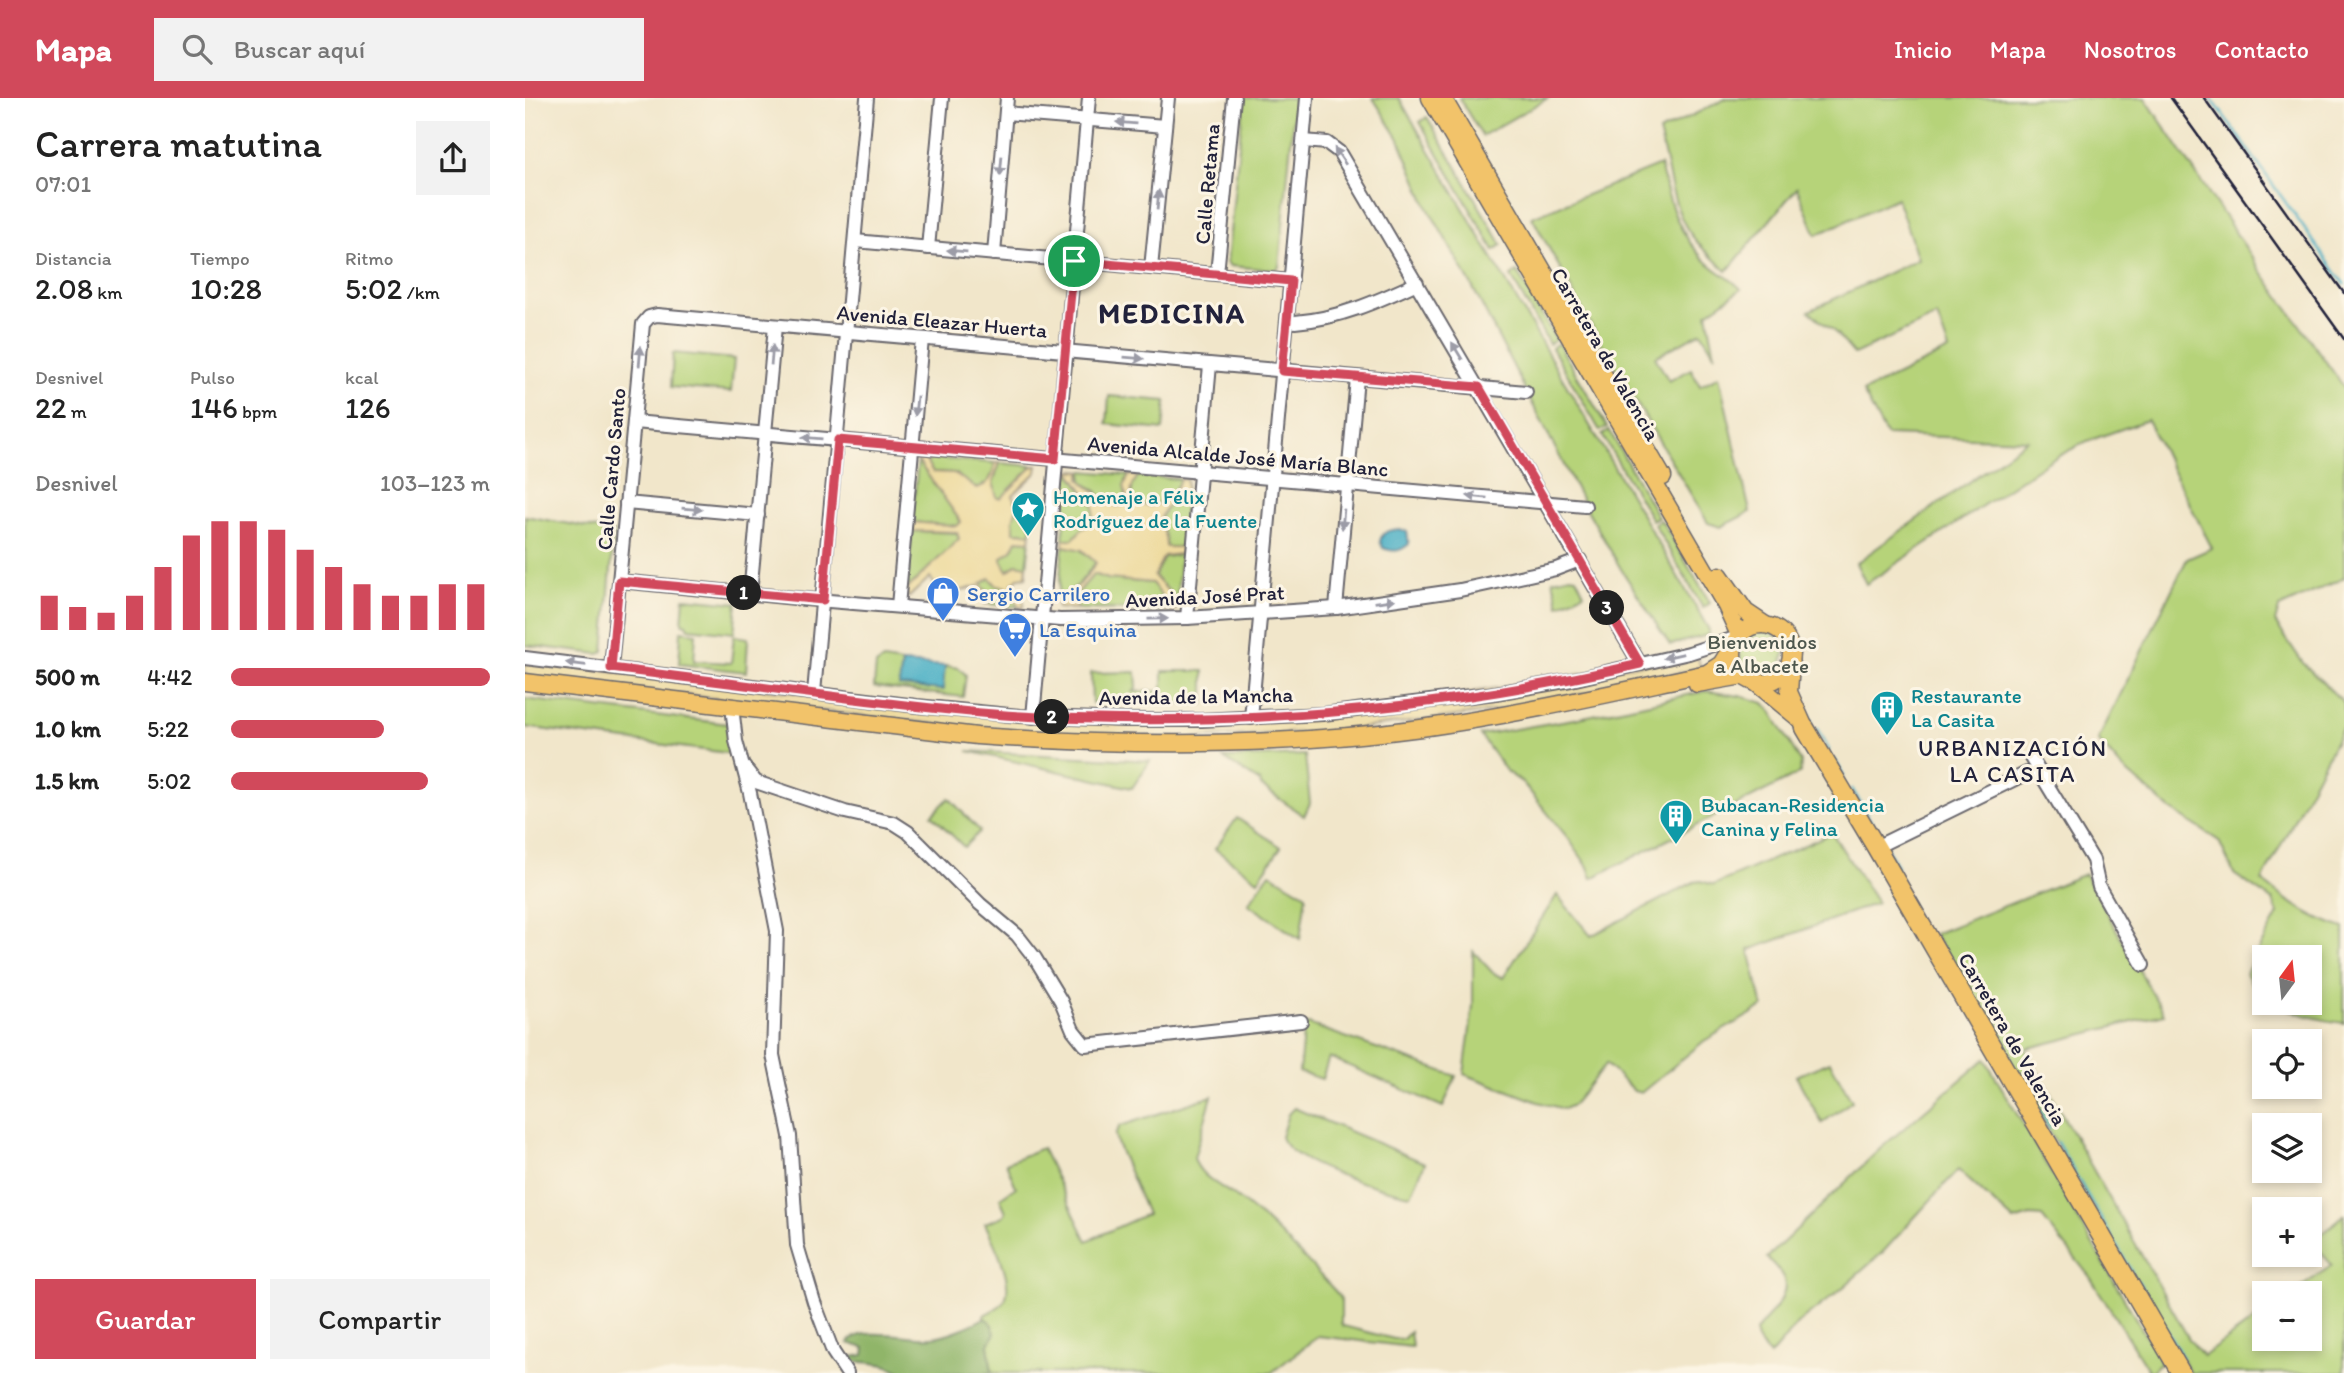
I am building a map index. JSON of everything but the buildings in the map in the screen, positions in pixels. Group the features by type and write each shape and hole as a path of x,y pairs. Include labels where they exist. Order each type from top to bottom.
{"highway":[{"name":"Carretera de Valencia","path":"1805,728 2181,1373"}],"main road":[{"name":"Carretera de Valencia","path":"1430,98 1726,606 1738,637"},
{"name":"Carretera de Valencia","path":"1443,98 1722,579 1746,612 1764,624"},
{"path":"525,682 977,736 1148,744 1313,738 1418,729 1601,696 1707,673 1721,664 1746,629 1764,624 1772,626 1784,635 1792,657 1783,674 1766,683 1749,679 1714,680 1580,711 1437,735 1245,752 1109,752 970,744 525,690"},
{"path":"1738,637 1733,659 1749,679"},
{"name":"Carretera de Valencia","path":"1792,657 1789,692 1805,728"},
{"name":"Carretera de Valencia","path":"1749,679 1796,717 1805,728"}],"street":[{"path":"814,694 867,98"},
{"path":"927,248 942,98"},
{"path":"994,254 1007,98"},
{"path":"1033,717 1089,98"},
{"path":"1151,268 1168,98"},
{"name":"Calle Retama","path":"1217,274 1234,98"},
{"path":"1251,718 1307,98"},
{"path":"1006,113 1165,126"},
{"path":"1304,141 1327,143 1339,152 1640,664"},
{"path":"855,241 1291,281"},
{"path":"1295,322 1313,321 1356,308 1417,283"},
{"name":"Avenida Eleazar Huerta","path":"649,317 657,315 1526,393"},
{"name":"Calle Cardo Santo","path":"611,668 643,324 649,317"},
{"path":"750,594 775,326"},
{"path":"898,606 922,339"},
{"path":"1188,618 1210,365"},
{"path":"1336,608 1357,378"},
{"name":"Avenida Alcalde José María Blanc","path":"634,422 1585,506"},
{"path":"626,503 758,515"},
{"name":"Avenida José Prat","path":"619,581 1041,619 1188,618 1336,608 1460,590 1556,569 1580,560"},
{"name":"Avenida de la Mancha","path":"525,658 814,694 1033,717 1123,720 1251,718 1323,714 1496,693 1571,680 1712,646 1738,637"},
{"path":"733,715 736,741 744,767 777,931 773,1055 790,1136 797,1245 833,1352 846,1373"},
{"path":"2031,758 2093,860 2099,887 2143,965"},
{"path":"744,767 756,782 845,812 894,824 908,832 980,904 1017,935 1050,982 1073,1030 1084,1045 1301,1021"},
{"path":"1876,847 2027,773 2042,774"}],"green space":[{"path":"1244,98 1295,98 1279,267 1275,270 1230,266 1227,262"},
{"path":"1373,98 1399,98 1709,630 1708,635 1670,645 1621,569 1428,208 1399,139"},
{"path":"1459,98 1548,98 1482,136"},
{"path":"1727,98 2145,98 2266,278 2344,387 2344,578 2279,608 2275,622 2303,663 2344,703 2344,725 2262,881 2301,909 2344,928 2344,1023 2306,1015 2322,1015 2322,945 2261,945 2278,914 2273,901 2234,874 2219,841 2170,809 2121,767 2098,740 2187,559 2212,548 2147,420 2085,442 2049,461 1866,584 1856,563 2027,440 1886,435 1863,392 1949,350 1937,316 1854,354 1837,334 1809,311 1918,259 1897,198 1816,235 1797,188 1727,271 1700,245 1681,217 1659,132"},
{"path":"1427,117 1502,245 1494,250 1420,122"},
{"path":"1660,165 1671,205 1689,241 1707,262 1741,289 1707,313 1715,355 1701,332 1655,357 1669,381 1691,369 1700,386 1719,376 1750,512 1721,527 1708,523 1598,338 1532,217"},
{"path":"1517,272 1556,340 1549,344 1511,276"},
{"path":"1558,343 1607,427 1600,431 1552,348"},
{"path":"673,353 734,359 731,392 671,387"},
{"path":"1109,396 1166,401 1163,430 1107,424"},
{"path":"1609,430 1658,517 1652,520 1602,435"},
{"path":"929,458 995,463 989,479 984,485 975,488 954,473 933,472 927,463"},
{"path":"918,461 961,522 958,526 912,522"},
{"path":"1000,463 1033,466 1001,499 997,498 993,483"},
{"path":"1069,471 1094,506 1093,523 1083,528 1073,539 1063,539"},
{"path":"1082,471 1129,475 1126,480 1128,505 1117,506 1103,502 1098,492 1083,482"},
{"path":"1138,476 1180,479 1173,492 1164,500 1144,505 1132,496 1132,487"},
{"path":"1178,496 1186,496 1181,547 1166,547 1160,523 1161,513"},
{"path":"1023,505 1033,505 1031,533 1014,532 1015,510"},
{"path":"525,516 614,532 604,651 599,654 525,645"},
{"path":"1661,520 1710,603 1703,608 1654,524"},
{"path":"912,531 957,533 959,539 907,589"},
{"path":"1017,540 1030,541 1027,566 1016,564 1008,573 1001,558 1012,550"},
{"path":"1063,546 1078,548 1096,562 1077,586 1058,599"},
{"path":"1180,555 1177,600 1154,576 1164,557"},
{"path":"1093,574 1108,579 1152,583 1161,595 1164,610 1078,609 1073,598"},
{"path":"1576,577 1584,593 1559,605 1553,580"},
{"path":"990,578 996,585 1005,587 1019,607 989,604 987,593 981,584"},
{"path":"684,598 737,603 734,633 689,628 682,623"},
{"path":"681,631 696,633 694,661 731,663 734,636 748,638 746,672 679,664"},
{"name":"Bienvenidos a Albacete","path":"1762,631 1771,632 1778,637 1783,644 1783,662 1778,669 1771,674 1762,675 1753,674 1746,669 1741,662 1740,653 1741,644 1746,637 1753,632"},
{"path":"883,660 902,663 899,685 942,690 945,666 959,668 966,675 963,697 874,687 876,665"},
{"path":"1163,671 1204,671 1204,704 1092,703 1091,673 1136,672 1137,688 1133,692 1163,691"},
{"path":"1706,691 1764,703 1801,762 1800,773 1592,878 1588,867 1568,838 1523,783 1507,772 1480,735 1574,719"},
{"path":"525,699 728,724 736,759 727,753 525,727"},
{"path":"968,751 1150,761 1132,788"},
{"path":"1305,755 1310,803 1304,816 1223,758"},
{"path":"949,798 980,831 964,847 932,815"},
{"path":"1237,818 1281,847 1258,880 1215,849"},
{"path":"1832,833 1877,903 1749,950 1763,1007 1704,1041 1641,1093 1634,1091 1606,1064 1573,1105 1564,1109 1464,1074 1473,1006 1473,951 1493,973 1503,978 1557,895 1591,936 1694,882 1714,885"},
{"path":"1270,873 1306,895 1300,939 1248,904"},
{"path":"2085,874 2164,1014 2025,1049 2189,1339 2203,1356 2252,1321 2252,1351 2322,1351 2322,1281 2310,1281 2332,1265 2322,1254 2322,1234 2344,1215 2344,1373 2190,1373 1934,934"},
{"path":"2252,962 2252,984 2246,973"},
{"path":"1308,1024 1456,1076 1443,1107 1329,1057 1322,1079 1299,1072 1304,1025"},
{"path":"1985,1059 2161,1362 2150,1373 2090,1277 2042,1217 2030,1216 2014,1221 1958,1170 1883,1252 1798,1323 1770,1356 1757,1340 1755,1332 1780,1301 1785,1287 1781,1274 1767,1258 1881,1148"},
{"path":"1830,1062 1852,1101 1822,1123 1796,1076"},
{"path":"1212,1096 1194,1158 1200,1170 1274,1228 1336,1292 1341,1299 1343,1326 1394,1339 1403,1339 1410,1332 1412,1347 1318,1336 1271,1373 992,1373 988,1345 995,1333 984,1315 1003,1303 1007,1295 1007,1285 1006,1274 985,1223 1003,1216 1006,1212 1000,1198 1016,1187 1006,1163 1042,1148 1087,1241 1147,1214 1117,1143 1115,1134 1120,1126"},
{"path":"1294,1108 1425,1163 1411,1195 1339,1175 1301,1157 1288,1147 1281,1137 1288,1114"},
{"path":"984,1318 990,1321 995,1333 988,1345 992,1373 902,1373 884,1365 851,1361 852,1357 864,1355 865,1348 848,1343 863,1335 932,1337 959,1330"}],"sand":[{"path":"918,457 929,458 927,463 933,472 954,473 976,488 987,482 992,476 995,463 1000,463 993,482 997,498 1001,498 1033,466 1037,466 1036,473 1013,495 1015,501 1034,501 1033,505 1025,505 1016,510 1013,520 1014,532 1031,533 1030,541 1017,540 1012,550 1001,558 1008,571 1016,564 1027,566 1026,577 1018,578 1012,584 1024,602 1024,607 1019,607 1006,587 997,586 990,578 981,584 988,594 989,604 985,604 985,596 978,586 952,593 950,600 945,600 946,594 940,593 930,577 909,597 906,596 907,589 959,539 957,532 912,531 912,522 957,526 961,522 918,461"},
{"path":"1069,470 1082,471 1080,478 1083,482 1103,501 1117,506 1128,504 1124,486 1129,475 1138,476 1132,487 1132,496 1144,505 1154,505 1164,500 1173,492 1180,479 1187,480 1186,496 1173,499 1161,517 1166,547 1181,547 1181,554 1164,556 1154,576 1177,600 1176,610 1164,610 1161,595 1152,583 1108,579 1094,574 1073,598 1078,609 1057,608 1058,599 1080,584 1096,563 1082,550 1063,546 1063,539 1073,539 1092,523 1094,506"},
{"path":"1697,655 1701,668 1511,709 1345,730 1189,738 1003,732 525,676 525,662 1038,720 1308,719"}],"water":[{"path":"1400,529 1407,532 1409,544 1397,551 1383,548 1380,541 1383,535 1390,530"},
{"path":"902,663 945,666 943,690 899,686"}],"waterway":[{"path":"2211,98 2344,284"},
{"path":"1805,709 1812,722"},
{"path":"1817,729 1829,750"},
{"path":"1835,760 1844,776"},
{"path":"1852,789 1881,839"},
{"path":"1887,848 1897,867"},
{"path":"1993,1032 2009,1059"},
{"path":"2024,1084 2050,1128"},
{"path":"2057,1142 2132,1272"},
{"path":"2138,1281 2182,1357"}],"railway":[{"path":"2171,98 2344,339"},
{"path":"2204,98 2344,293"}],"place":[{"name":"Homenaje a Félix Rodríguez de la Fuente","path":"1028,538"},
{"name":"Sergio Carrilero","path":"943,623"},
{"name":"La Esquina","path":"1015,659"},
{"name":"Restaurante La Casita","path":"1887,737"},
{"name":"Bubacan-Residencia Canina y Felina","path":"1676,846"}],"district":[{"name":"MEDICINA","path":"1172,313"},
{"name":"URBANIZACIÓN LA CASITA","path":"2013,761"}],"route":[{"path":"1074,261 1291,281 1282,371 1479,387 1640,664 1571,680 1426,702 1323,714 1201,720 1020,716 611,668 619,581 823,600 838,440 1055,459 1074,261"}]}
